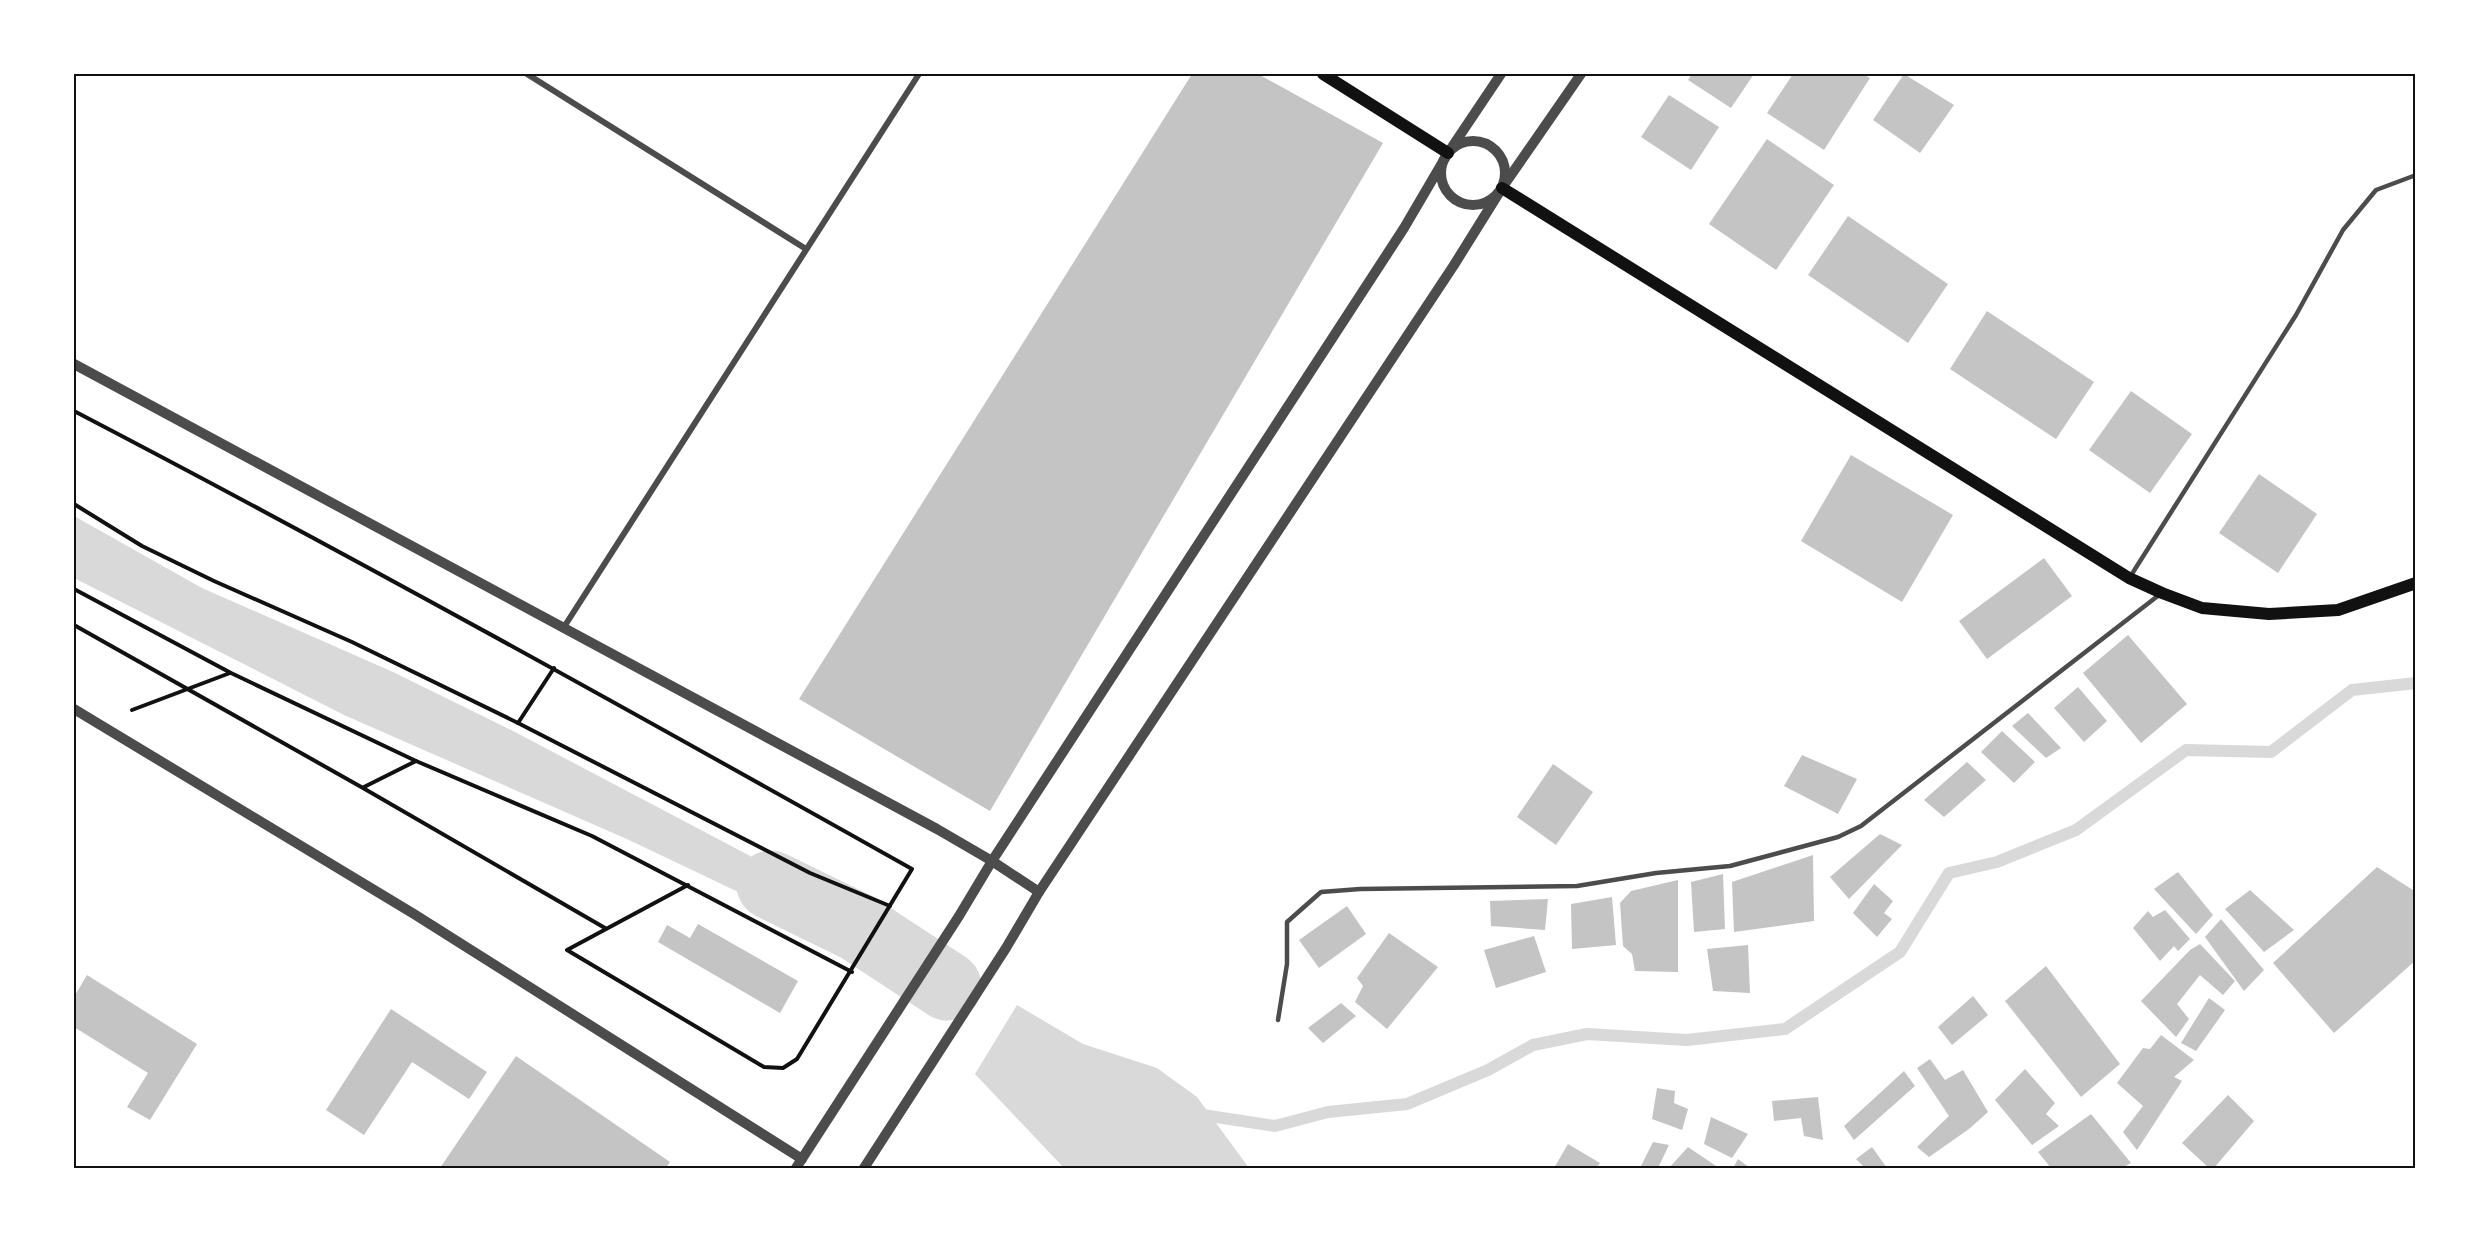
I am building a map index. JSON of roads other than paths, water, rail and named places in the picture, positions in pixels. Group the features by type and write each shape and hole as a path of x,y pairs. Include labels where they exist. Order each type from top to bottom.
{"main road":[{"path":"1323,74 1448,153"},
{"path":"1502,188 2129,578 2162,593 2202,608 2280,613 2338,610 2415,583"}],"street":[{"path":"526,74 806,249"},
{"path":"564,627 919,74"},
{"path":"74,710 414,914 799,1164 992,861 1404,228 1448,153 1501,74"},
{"path":"864,1168 1006,948 1039,892 1454,265 1502,188 1505,171 1503,161 1491,147 1473,141 1454,147 1448,153 1441,174 1443,184 1455,200 1463,204 1481,205 1496,196 1502,188 1581,74"},
{"path":"74,364 564,627 992,861 1039,892"}],"lane":[{"path":"2129,578 2296,315 2343,230 2376,190 2415,175"},
{"path":"1278,1020 1287,964 1287,922 1321,892 1360,889 1577,886 1656,873 1730,866 1838,837 1861,826 2162,593"}],"waterway":[{"path":"1196,1114 1275,1126 1328,1112 1407,1104 1488,1070 1533,1045 1587,1034 1687,1040 1785,1029 1900,952 1949,873 1997,862 2076,830 2186,750 2271,752 2352,690 2416,683"},
{"path":"771,885 857,927 947,986"}]}
